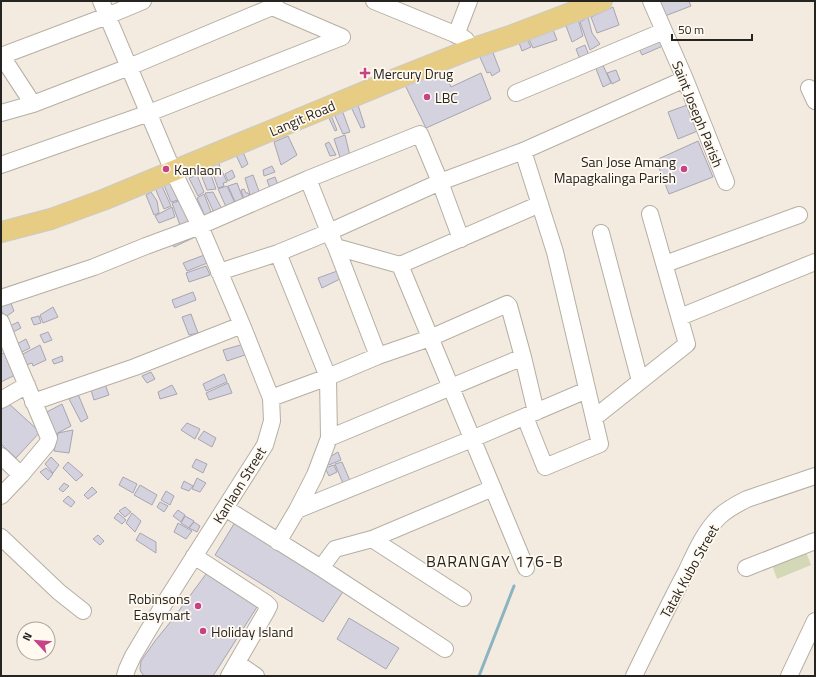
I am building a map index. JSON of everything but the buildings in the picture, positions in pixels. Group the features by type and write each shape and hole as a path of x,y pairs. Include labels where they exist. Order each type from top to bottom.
{"main road":[{"name":"Langit Road","path":"1,232 51,219 103,200 398,78 471,49 510,36 602,1"}],"street":[{"name":"Kanlaon Street","path":"101,1 173,171 200,226 242,324 271,398 272,421 265,445 194,556 133,656 125,676"},
{"path":"33,104 1,55 107,16 143,1"},
{"path":"374,1 456,35 466,40 471,49"},
{"path":"456,35 469,1"},
{"name":"Saint Joseph Parish","path":"652,1 726,182"},
{"path":"1,113 33,104 129,68 273,4 342,37 148,113 1,165"},
{"path":"516,93 664,31"},
{"path":"219,272 278,253 329,232 440,182 523,151 685,79"},
{"path":"1,298 94,267 200,226 308,179 420,134 461,239"},
{"path":"271,398 328,377 378,356 430,338 507,304 523,357 530,414 545,467 600,444 555,252 523,151"},
{"path":"308,179 378,356"},
{"path":"336,248 400,265 540,204"},
{"path":"594,418 687,344 650,214"},
{"path":"665,264 800,215"},
{"path":"602,233 640,381"},
{"path":"278,253 328,377 329,438 315,475 278,542"},
{"path":"680,317 815,262"},
{"path":"400,265 526,568"},
{"path":"1,322 6,349 27,385 49,438 47,444 1,496"},
{"path":"33,402 185,348 242,324"},
{"path":"329,438 523,357"},
{"path":"1,400 27,385"},
{"path":"297,510 472,439 587,390"},
{"path":"1,456 21,475"},
{"name":"Tatak Kubo Street","path":"634,676 699,545 720,516 747,499 815,476"},
{"path":"321,568 335,549 372,539 493,488"},
{"path":"225,508 321,568 445,649"},
{"path":"1,537 59,592 83,611"},
{"path":"372,539 463,598"},
{"path":"746,568 815,541"},
{"path":"194,556 269,606 233,669 256,676"},
{"path":"789,676 815,621"}],"green space":[{"path":"805,549 811,565 777,579 771,562"}],"waterway":[{"path":"479,676 514,586"}],"place":[{"name":"Mercury Drug","path":"365,73"},
{"name":"LBC","path":"427,97"},
{"name":"Kanlaon","path":"166,169"},
{"name":"San Jose Amang Mapagkalinga Parish","path":"684,169"},
{"name":"Robinsons Easymart","path":"198,606"},
{"name":"Holiday Island","path":"203,631"}],"district":[{"name":"BARANGAY 176-B","path":"495,561"}]}
